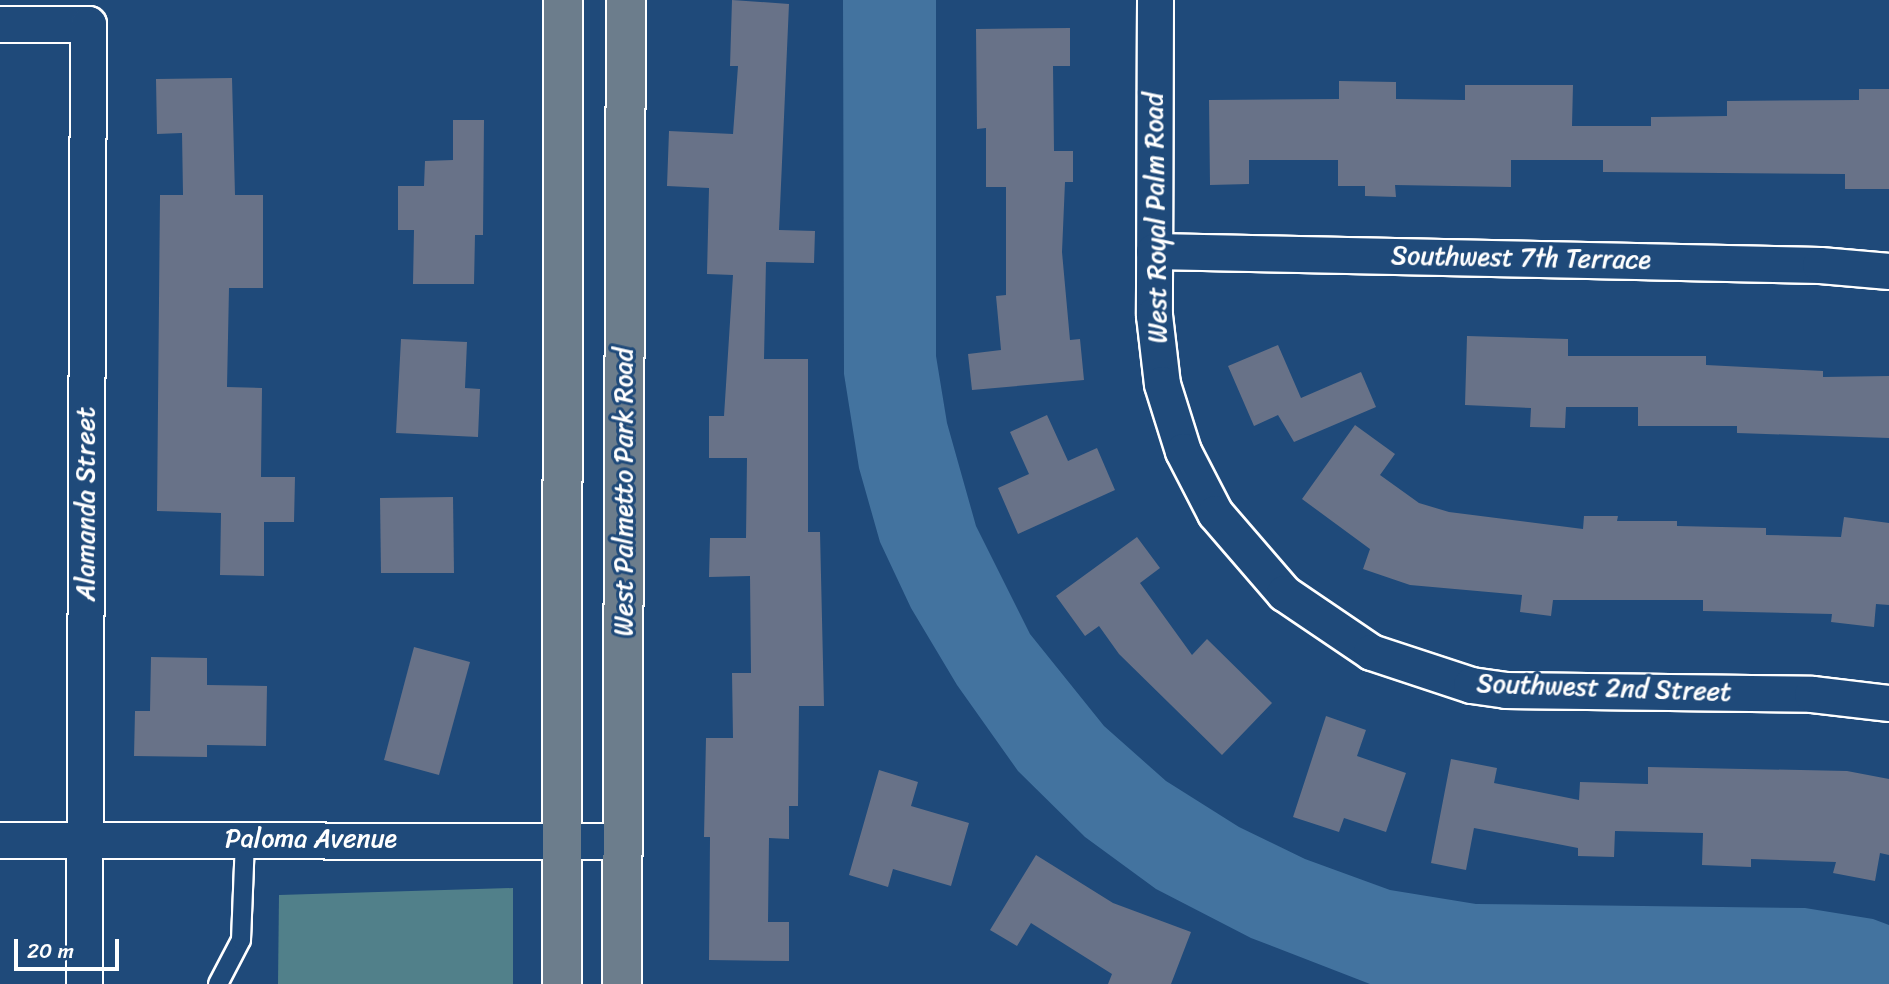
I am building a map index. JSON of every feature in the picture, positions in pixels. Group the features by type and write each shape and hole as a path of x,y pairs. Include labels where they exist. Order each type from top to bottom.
{"main road":[{"path":"562,984 563,0"},
{"name":"West Palmetto Park Road","path":"622,984 626,0"}],"street":[{"name":"West Royal Palm Road","path":"1155,0 1154,251 1157,349 1171,418 1198,483 1237,543"},
{"name":"Alamanda Street","path":"0,24 88,24 84,984"},
{"name":"Southwest 7th Terrace","path":"1154,251 1820,265 1889,271"},
{"name":"Southwest 2nd Street","path":"1237,543 1284,593 1340,635 1437,677 1506,690 1812,694 1889,703"},
{"name":"Paloma Avenue","path":"0,840 622,841"}],"lane":[{"path":"218,984 241,940 245,839"}],"green space":[{"path":"513,888 513,984 278,984 279,895"}],"water":[{"path":"843,0 936,0 936,356 947,423 976,526 1030,634 1104,726 1166,781 1239,827 1305,859 1390,890 1476,904 1805,908 1873,919 1889,925 1889,984 1370,984 1251,938 1156,889 1085,837 1018,771 957,685 911,608 880,542 859,468 844,374"}],"building":[{"path":"732,0 789,4 779,230 815,231 814,263 766,262 764,359 808,359 808,532 820,532 824,706 799,706 798,806 789,806 789,839 769,838 768,922 789,922 789,961 709,960 710,837 704,837 706,738 733,738 732,673 751,673 750,576 709,577 710,538 746,538 747,458 709,458 709,416 724,416 733,275 707,274 709,188 667,186 669,131 733,134 738,66 730,66"},
{"path":"1070,28 1070,66 1053,66 1054,151 1073,151 1073,182 1065,182 1062,252 1070,340 1080,339 1084,380 972,390 968,354 1001,350 996,296 1006,295 1006,187 986,187 986,128 977,129 976,29"},
{"path":"232,78 235,195 263,195 263,288 229,288 227,387 262,388 261,477 295,477 294,522 264,522 264,576 220,575 221,513 157,511 160,195 183,195 182,133 157,134 156,79"},
{"path":"1339,81 1396,82 1396,99 1465,100 1465,85 1573,85 1572,126 1651,126 1651,117 1727,116 1727,101 1859,100 1859,89 1889,89 1889,189 1845,189 1845,174 1603,172 1603,160 1511,160 1511,187 1395,185 1396,197 1365,196 1365,186 1338,186 1338,160 1249,160 1249,184 1210,185 1209,100 1339,99"},
{"path":"453,120 484,120 483,235 475,235 474,284 413,284 414,230 398,230 398,186 424,186 425,161 453,160"},
{"path":"1467,336 1568,339 1568,356 1706,356 1706,365 1823,371 1823,377 1889,376 1889,438 1737,433 1737,426 1638,426 1638,407 1566,407 1565,428 1530,427 1531,408 1465,405"},
{"path":"401,339 467,342 465,388 480,389 478,437 396,433"},
{"path":"1278,345 1301,398 1361,372 1376,407 1294,442 1278,415 1254,426 1228,366"},
{"path":"1047,415 1068,461 1097,448 1115,490 1018,534 998,488 1029,474 1010,432"},
{"path":"1355,425 1395,454 1380,475 1419,503 1449,512 1583,529 1584,516 1618,516 1617,521 1677,521 1677,526 1766,528 1766,535 1841,537 1844,517 1889,523 1889,605 1876,604 1874,627 1831,622 1832,614 1703,611 1703,600 1553,600 1551,616 1520,612 1522,595 1410,585 1363,569 1370,549 1302,499"},
{"path":"453,497 454,573 381,573 380,498"},
{"path":"1137,537 1160,568 1140,583 1192,655 1207,639 1272,703 1222,755 1119,654 1099,626 1085,636 1056,596"},
{"path":"414,647 470,662 439,775 384,760"},
{"path":"151,657 207,658 207,685 267,686 266,746 207,745 207,757 134,756 135,711 150,711"},
{"path":"1326,716 1366,730 1357,756 1406,773 1386,832 1344,818 1339,832 1293,817"},
{"path":"1451,759 1497,768 1494,783 1579,800 1580,782 1648,784 1648,767 1847,771 1889,779 1889,855 1880,853 1875,881 1833,873 1836,862 1751,859 1751,867 1702,865 1703,833 1615,831 1614,857 1578,856 1578,848 1474,828 1466,870 1431,863"},
{"path":"879,770 918,782 911,806 969,823 951,886 893,869 888,887 849,875"},
{"path":"1036,855 1113,903 1191,932 1171,984 1108,984 1112,974 1031,923 1017,946 990,930"}]}
